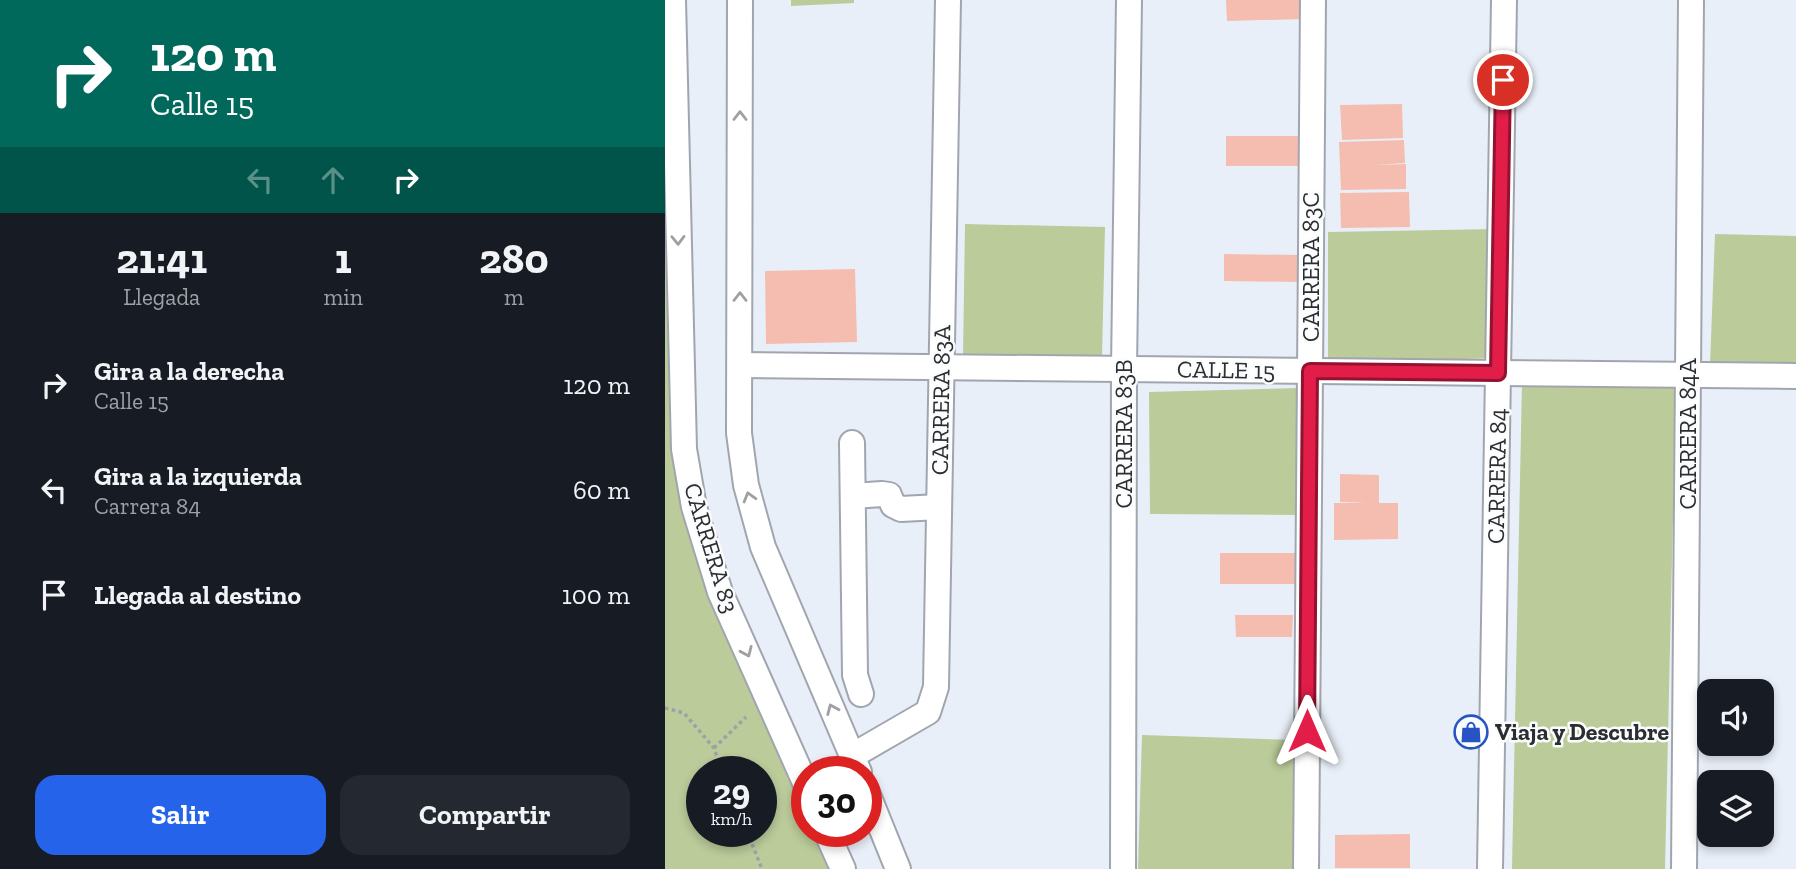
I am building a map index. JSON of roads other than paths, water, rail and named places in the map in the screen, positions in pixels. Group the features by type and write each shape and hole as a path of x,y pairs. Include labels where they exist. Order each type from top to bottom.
{"street":[{"name":"CARRERA 83","path":"673,0 684,449 694,507 720,592 793,756"},
{"name":"CARRERA 83","path":"740,0 739,433 746,485 763,547 853,756"},
{"name":"CARRERA 83A","path":"867,756 928,712 936,687 948,0"},
{"name":"CARRERA 83B","path":"1123,869 1124,369 1129,0"},
{"name":"CARRERA 83C","path":"1306,869 1313,0"},
{"name":"CARRERA 84","path":"1490,869 1504,0"},
{"name":"CARRERA 84A","path":"1684,869 1691,0"},
{"name":"CALLE 15","path":"740,365 1796,376"},
{"path":"852,443 855,675 861,694"},
{"path":"853,496 889,495 893,505 901,509 939,507"},
{"path":"882,830 898,869"},
{"path":"833,847 843,869"}],"place":[{"name":"Viaja y Descubre","path":"1471,732"}]}
